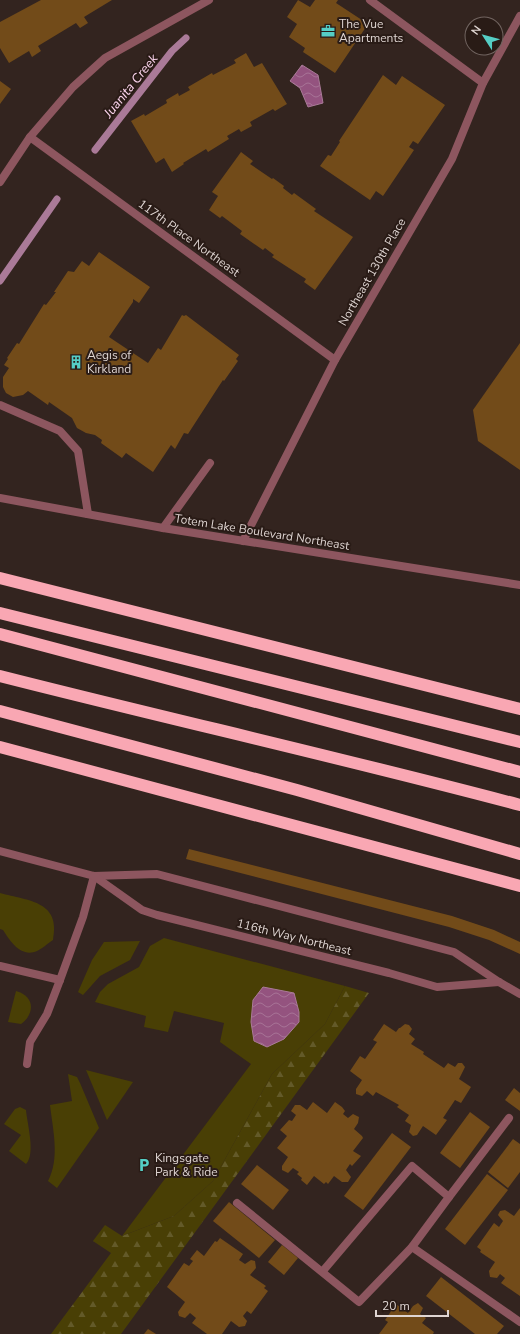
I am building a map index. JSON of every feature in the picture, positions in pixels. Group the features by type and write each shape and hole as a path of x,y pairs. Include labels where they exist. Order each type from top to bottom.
{"highway":[{"path":"0,578 520,709"},
{"path":"0,613 520,742"},
{"path":"0,634 416,746 520,772"},
{"path":"0,676 128,709 407,775 520,805"},
{"path":"0,711 297,790 520,854"},
{"path":"0,747 520,886"}],"street":[{"path":"0,182 30,137 73,88 105,58 209,0"},
{"path":"370,0 483,83"},
{"name":"Northeast 130th Place","path":"243,541 335,360 452,159 483,83 520,16"},
{"name":"117th Place Northeast","path":"30,137 335,360"},
{"path":"0,405 60,431 78,451 88,514"},
{"path":"163,528 210,463"},
{"name":"Totem Lake Boulevard Northeast","path":"0,498 163,528 520,584"},
{"name":"116th Way Northeast","path":"0,851 94,876 156,874 454,952 520,994"},
{"path":"27,1064 30,1042 47,1014 83,917 94,876"},
{"name":"116th Way Northeast","path":"94,876 142,910 157,915 437,986 499,982"},
{"path":"0,966 60,980"},
{"path":"237,1203 359,1302 412,1247 509,1118"},
{"path":"322,1272 412,1166 449,1197"},
{"path":"412,1247 520,1322"}],"green space":[{"path":"0,893 32,901 47,910 52,917 54,927 53,940 39,950 31,953 17,947 3,930 0,929"},
{"path":"164,938 345,986 325,1024 272,1074 213,1181 174,1216 122,1236 251,1064 220,1042 224,1023 174,1011 168,1032 144,1027 146,1016 95,1002 100,992 108,984 139,967 150,946"},
{"path":"140,941 130,960 100,976 83,995 78,992 92,960 104,942"},
{"path":"345,986 369,993 121,1334 51,1334 111,1253 93,1241 105,1225 122,1236 174,1216 213,1181 272,1074 325,1024"},
{"path":"16,991 27,997 31,1006 29,1015 21,1024 8,1022"},
{"path":"86,1070 133,1082 107,1120"},
{"path":"68,1074 77,1077 99,1128 57,1188 48,1181 52,1172 55,1154 50,1105 72,1101"},
{"path":"20,1107 26,1110 31,1146 29,1159 26,1164 9,1151 21,1135 4,1124 15,1109"}],"water":[{"path":"302,65 318,75 323,103 308,107 300,88 290,81"},
{"path":"263,987 294,993 299,1012 299,1022 284,1039 267,1047 254,1041 251,1022 253,1000"}],"building":[{"path":"41,0 112,0 84,17 88,23 80,28 76,23 38,46 41,51 32,57 29,51 9,63 0,48 0,22"},
{"name":"The Vue Apartments","path":"298,0 310,7 315,0 338,0 336,3 368,24 335,73 303,52 305,48 289,37 297,24 287,17"},
{"path":"246,53 254,67 262,63 287,104 275,111 273,109 250,122 252,126 241,132 239,129 227,136 229,139 208,152 206,149 183,163 184,164 172,172 164,158 156,163 131,121 144,114 145,116 167,103 166,100 178,93 179,96 190,90 188,87 212,73 213,75 236,63 234,60"},
{"path":"383,75 396,85 402,76 445,105 418,144 413,141 409,147 414,150 383,196 376,191 370,200 320,166 328,155 331,156 340,142 339,141"},
{"path":"0,81 11,89 0,104"},
{"path":"241,152 253,161 250,164 272,179 273,178 284,186 283,188 292,195 294,193 316,209 314,211 353,237 315,290 304,282 306,279 272,257 274,255 265,248 263,250 240,234 242,231 222,216 220,218 209,210 218,196 212,192"},
{"name":"Aegis of Kirkland","path":"99,252 150,287 139,303 133,299 133,302 109,337 148,363 158,348 161,350 182,315 186,315 239,355 236,359 238,361 224,381 223,380 188,434 184,433 175,449 171,445 153,472 126,453 122,458 101,443 102,440 95,435 86,433 77,428 72,418 49,402 48,405 28,391 23,395 13,397 6,393 3,387 3,377 9,368 4,365 8,359 7,358 17,343 19,344 44,304 46,305 56,292 54,292 68,271 74,272 82,261 89,266"},
{"path":"520,343 520,470 478,441 473,410"},
{"path":"189,849 452,916 494,930 520,942 520,954 489,940 449,927 186,859"},
{"path":"384,1024 396,1032 405,1024 409,1025 412,1029 409,1034 415,1039 411,1044 424,1052 423,1054 444,1068 448,1063 455,1067 458,1063 462,1063 465,1067 459,1079 471,1087 461,1103 455,1100 443,1118 447,1120 436,1135 423,1126 417,1135 413,1136 409,1132 411,1125 405,1121 409,1115 397,1107 399,1105 376,1092 373,1096 367,1091 362,1096 356,1094 356,1089 362,1080 350,1071 360,1056 365,1059 377,1042 373,1040"},
{"path":"514,1088 520,1093 520,1111 505,1100"},
{"path":"313,1102 327,1113 335,1102 342,1107 345,1111 343,1114 348,1118 353,1114 359,1117 358,1123 354,1129 363,1138 353,1151 361,1156 352,1166 350,1164 346,1170 351,1177 348,1182 342,1182 334,1176 328,1184 326,1182 324,1184 314,1176 307,1185 297,1174 299,1172 293,1168 288,1173 282,1170 282,1166 288,1157 277,1148 287,1136 280,1130 289,1120 292,1121 296,1115 291,1111 295,1105 300,1105 307,1110"},
{"path":"470,1112 490,1127 460,1168 440,1153"},
{"path":"392,1133 411,1147 363,1210 344,1196"},
{"path":"513,1139 520,1144 520,1172 508,1188 488,1172"},
{"path":"257,1165 289,1190 273,1210 241,1184"},
{"path":"487,1174 508,1190 465,1245 445,1229"},
{"path":"229,1202 275,1240 259,1258 213,1221"},
{"path":"520,1208 520,1296 501,1283 505,1278 500,1274 497,1278 490,1277 489,1271 495,1262 480,1252 481,1250 477,1247 494,1223 499,1227 503,1221 498,1215 500,1211 505,1210 514,1216"},
{"path":"220,1238 243,1254 239,1260 245,1264 251,1260 255,1261 256,1268 250,1275 266,1286 264,1288 268,1291 251,1314 247,1311 243,1316 247,1321 245,1326 239,1327 231,1321 222,1334 207,1334 192,1323 196,1318 190,1313 185,1318 179,1316 178,1312 185,1302 167,1287 184,1263 189,1266 193,1261 190,1259 197,1250 204,1256 215,1241 217,1242"},
{"path":"282,1245 298,1258 284,1275 268,1262"},
{"path":"441,1277 504,1326 497,1334 475,1334 426,1296"},
{"path":"418,1303 423,1308 420,1314 426,1318 422,1323 434,1332 433,1334 379,1334 388,1322 385,1320 396,1304 408,1313 413,1306"},
{"path":"148,1329 156,1334 144,1334"}],"waterway":[{"name":"Juanita Creek","path":"95,150 172,51 186,38"},
{"name":"Juanita Creek","path":"0,281 57,199"}],"place":[{"name":"The Vue Apartments","path":"328,31"},
{"name":"Aegis of Kirkland","path":"76,362"},
{"name":"Kingsgate Park & Ride","path":"144,1165"}]}
